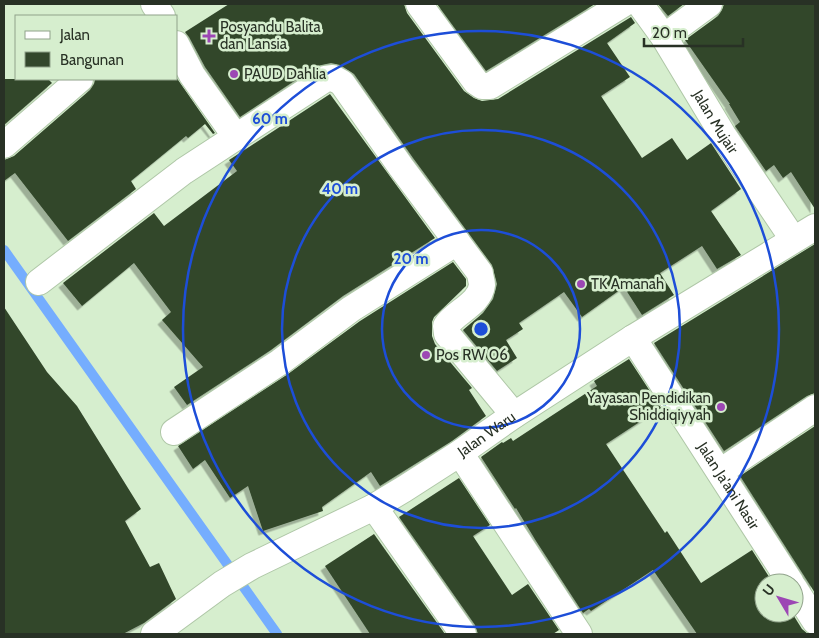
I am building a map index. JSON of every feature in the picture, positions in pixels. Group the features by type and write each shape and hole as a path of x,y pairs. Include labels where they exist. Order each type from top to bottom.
{"street":[{"path":"154,4 161,15"},
{"path":"419,4 476,82 482,86 490,86 623,4"},
{"name":"Jalan Mujair","path":"640,4 664,37 723,135 804,233"},
{"path":"664,37 709,4"},
{"path":"178,48 192,75 236,137"},
{"path":"39,282 184,171 325,78 333,78 342,84 480,273 482,286 475,300 450,319 446,326 447,334 514,415"},
{"path":"4,145 79,80"},
{"name":"Jalan Waru","path":"154,634 222,584 252,566 374,507 460,453 514,415 633,338 804,233"},
{"path":"174,432 280,362 351,309 456,242"},
{"name":"Jalan Ja'ani Nasir","path":"633,338 785,573"},
{"path":"720,472 815,408"},
{"path":"460,453 579,634"},
{"path":"374,507 463,634"},
{"path":"804,604 815,621"}],"building":[{"path":"229,4 404,4 407,13 464,91 482,101 498,99 631,17 635,23 607,43 630,77 601,96 642,158 672,138 687,160 711,143 741,189 711,211 741,255 717,269 702,246 660,273 674,295 642,315 624,287 582,317 564,292 519,323 523,329 506,340 517,358 497,371 463,330 483,313 493,299 497,284 492,265 354,74 340,65 331,63 317,66 240,117 205,67 185,32"},
{"path":"437,4 595,4 486,71"},
{"path":"658,4 684,4 668,16"},
{"path":"724,4 815,4 815,209 791,172 783,178 774,165 766,171 735,126 740,122 730,104 685,40 718,16"},
{"path":"4,79 49,80 52,83 4,125"},
{"path":"95,80 178,80 215,133 213,134 205,124 188,138 186,136 131,181 136,189 68,241 15,173 4,181 4,160 14,156 90,90"},
{"path":"330,94 435,238 343,296 271,350 187,405 174,387 203,367 162,320 171,312 134,263 82,306 63,283 154,213 164,226 237,171 229,160"},
{"path":"815,244 815,393 807,396 724,451 654,343"},
{"path":"453,262 466,279 466,286 434,317 432,336 435,344 472,388 469,390 486,416 452,441 380,486 371,472 322,507 323,511 263,531 248,486 230,498 205,460 193,469 178,446 288,374 360,321"},
{"path":"4,307 47,372 77,406 141,509 125,521 150,567 159,563 176,599 144,623 123,634 4,634"},
{"path":"629,359 661,408 606,444 665,533 667,531 701,583 752,550 767,573 754,573 754,623 798,623 808,634 697,634 653,570 591,611 589,609 583,613 481,457 502,442 511,438 513,441 597,386 594,381"},
{"path":"815,426 815,593 804,573 802,573 740,476"},
{"path":"459,478 490,525 473,536 512,595 528,584 559,630 553,634 478,634 475,625 399,517"},
{"path":"374,534 445,634 370,634 325,566"}],"waterway":[{"path":"4,250 277,634"}],"place":[{"name":"Posyandu Balita dan Lansia","path":"209,36"},
{"name":"PAUD Dahlia","path":"234,74"},
{"name":"TK Amanah","path":"581,284"},
{"name":"Pos RW 06","path":"426,355"},
{"name":"Yayasan Pendidikan Shiddiqiyyah","path":"721,407"}]}
